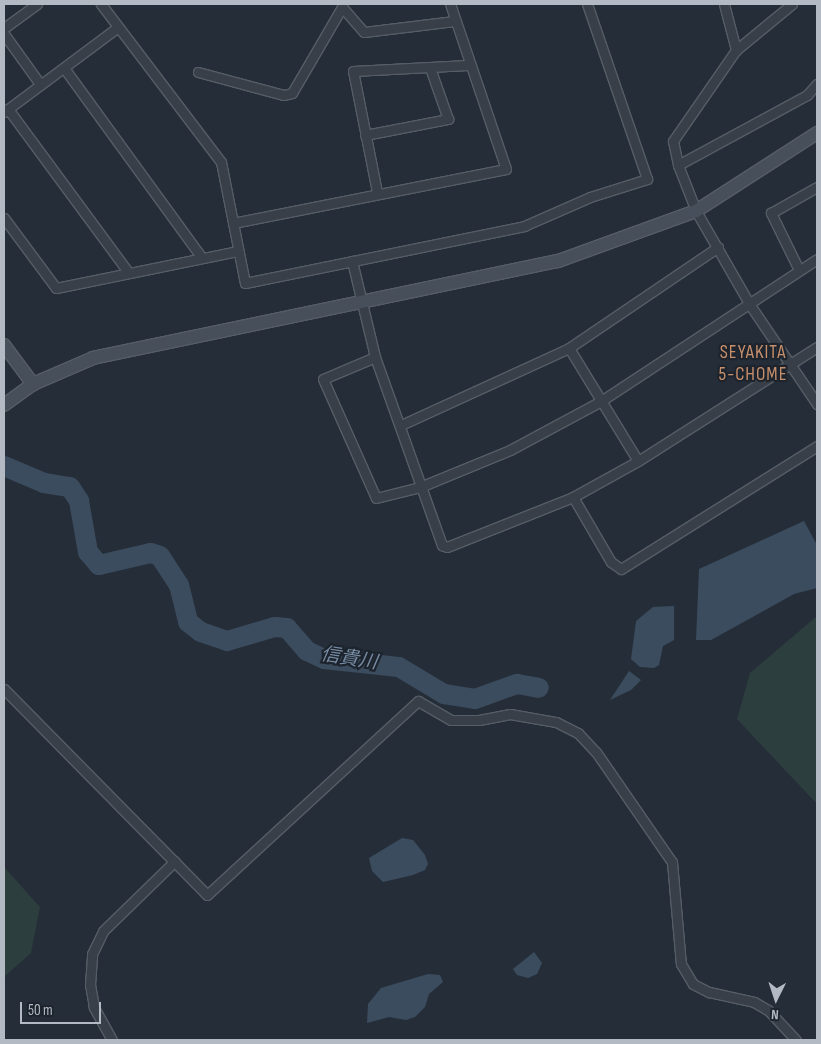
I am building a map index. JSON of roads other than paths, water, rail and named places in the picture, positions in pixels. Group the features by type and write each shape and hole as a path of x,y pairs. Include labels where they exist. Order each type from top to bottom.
{"street":[{"path":"4,28 37,4"},
{"path":"101,4 221,162 245,283 524,226 590,197 647,179 587,4"},
{"path":"233,223 377,192 506,169 468,65 450,4"},
{"path":"724,4 736,50"},
{"path":"792,4 736,50 673,141 678,164 696,211 750,306 817,404"},
{"path":"198,72 284,96 292,93 342,7 364,32 454,21"},
{"path":"118,27 6,110 128,272"},
{"path":"4,34 40,84"},
{"path":"377,192 353,71 468,65"},
{"path":"64,68 202,258"},
{"path":"365,135 448,119 430,68"},
{"path":"678,164 807,95 817,84"},
{"path":"4,405 34,384 93,358 558,261 696,211 817,132"},
{"path":"799,270 771,213 817,187"},
{"path":"4,218 56,288 238,251"},
{"path":"401,425 569,348 718,247"},
{"path":"375,357 323,379 376,498 420,487 510,450 601,401 750,306 817,259"},
{"path":"352,261 360,303 375,357 401,425 420,487 442,545 447,547 573,497 638,460 817,347"},
{"path":"4,345 34,384"},
{"path":"569,348 638,460"},
{"path":"573,497 611,562 621,569 817,446"},
{"path":"4,689 207,895 418,701 451,720 479,720 510,714 556,722 578,732 596,752 672,862 681,964 693,984 709,992 754,1002 768,1010 796,1040"},
{"path":"112,1040 94,1007 90,985 92,954 103,931 175,861"}],"water":[{"path":"804,521 817,545 817,588 794,594 711,640 696,640 699,569"},
{"path":"674,606 674,640 663,646 659,665 654,668 640,667 631,659 636,621 653,607"},
{"path":"629,671 641,680 631,690 610,700"},
{"path":"402,838 413,840 425,855 428,864 425,870 413,875 383,882 372,871 369,858"},
{"path":"534,952 542,963 537,974 528,978 517,975 513,969"},
{"path":"428,974 440,975 443,982 429,994 425,1007 415,1017 406,1020 389,1017 367,1023 368,1004 381,988"}],"waterway":[{"name":"信貴川","path":"4,466 44,483 70,487 79,501 88,552 99,565 151,553 160,556 179,585 188,622 201,632 227,641 275,627 287,628 307,651 324,659 399,667 444,694 475,699 517,684 539,688"}],"district":[{"name":"SEYAKITA 5-CHOME","path":"753,364"}]}
